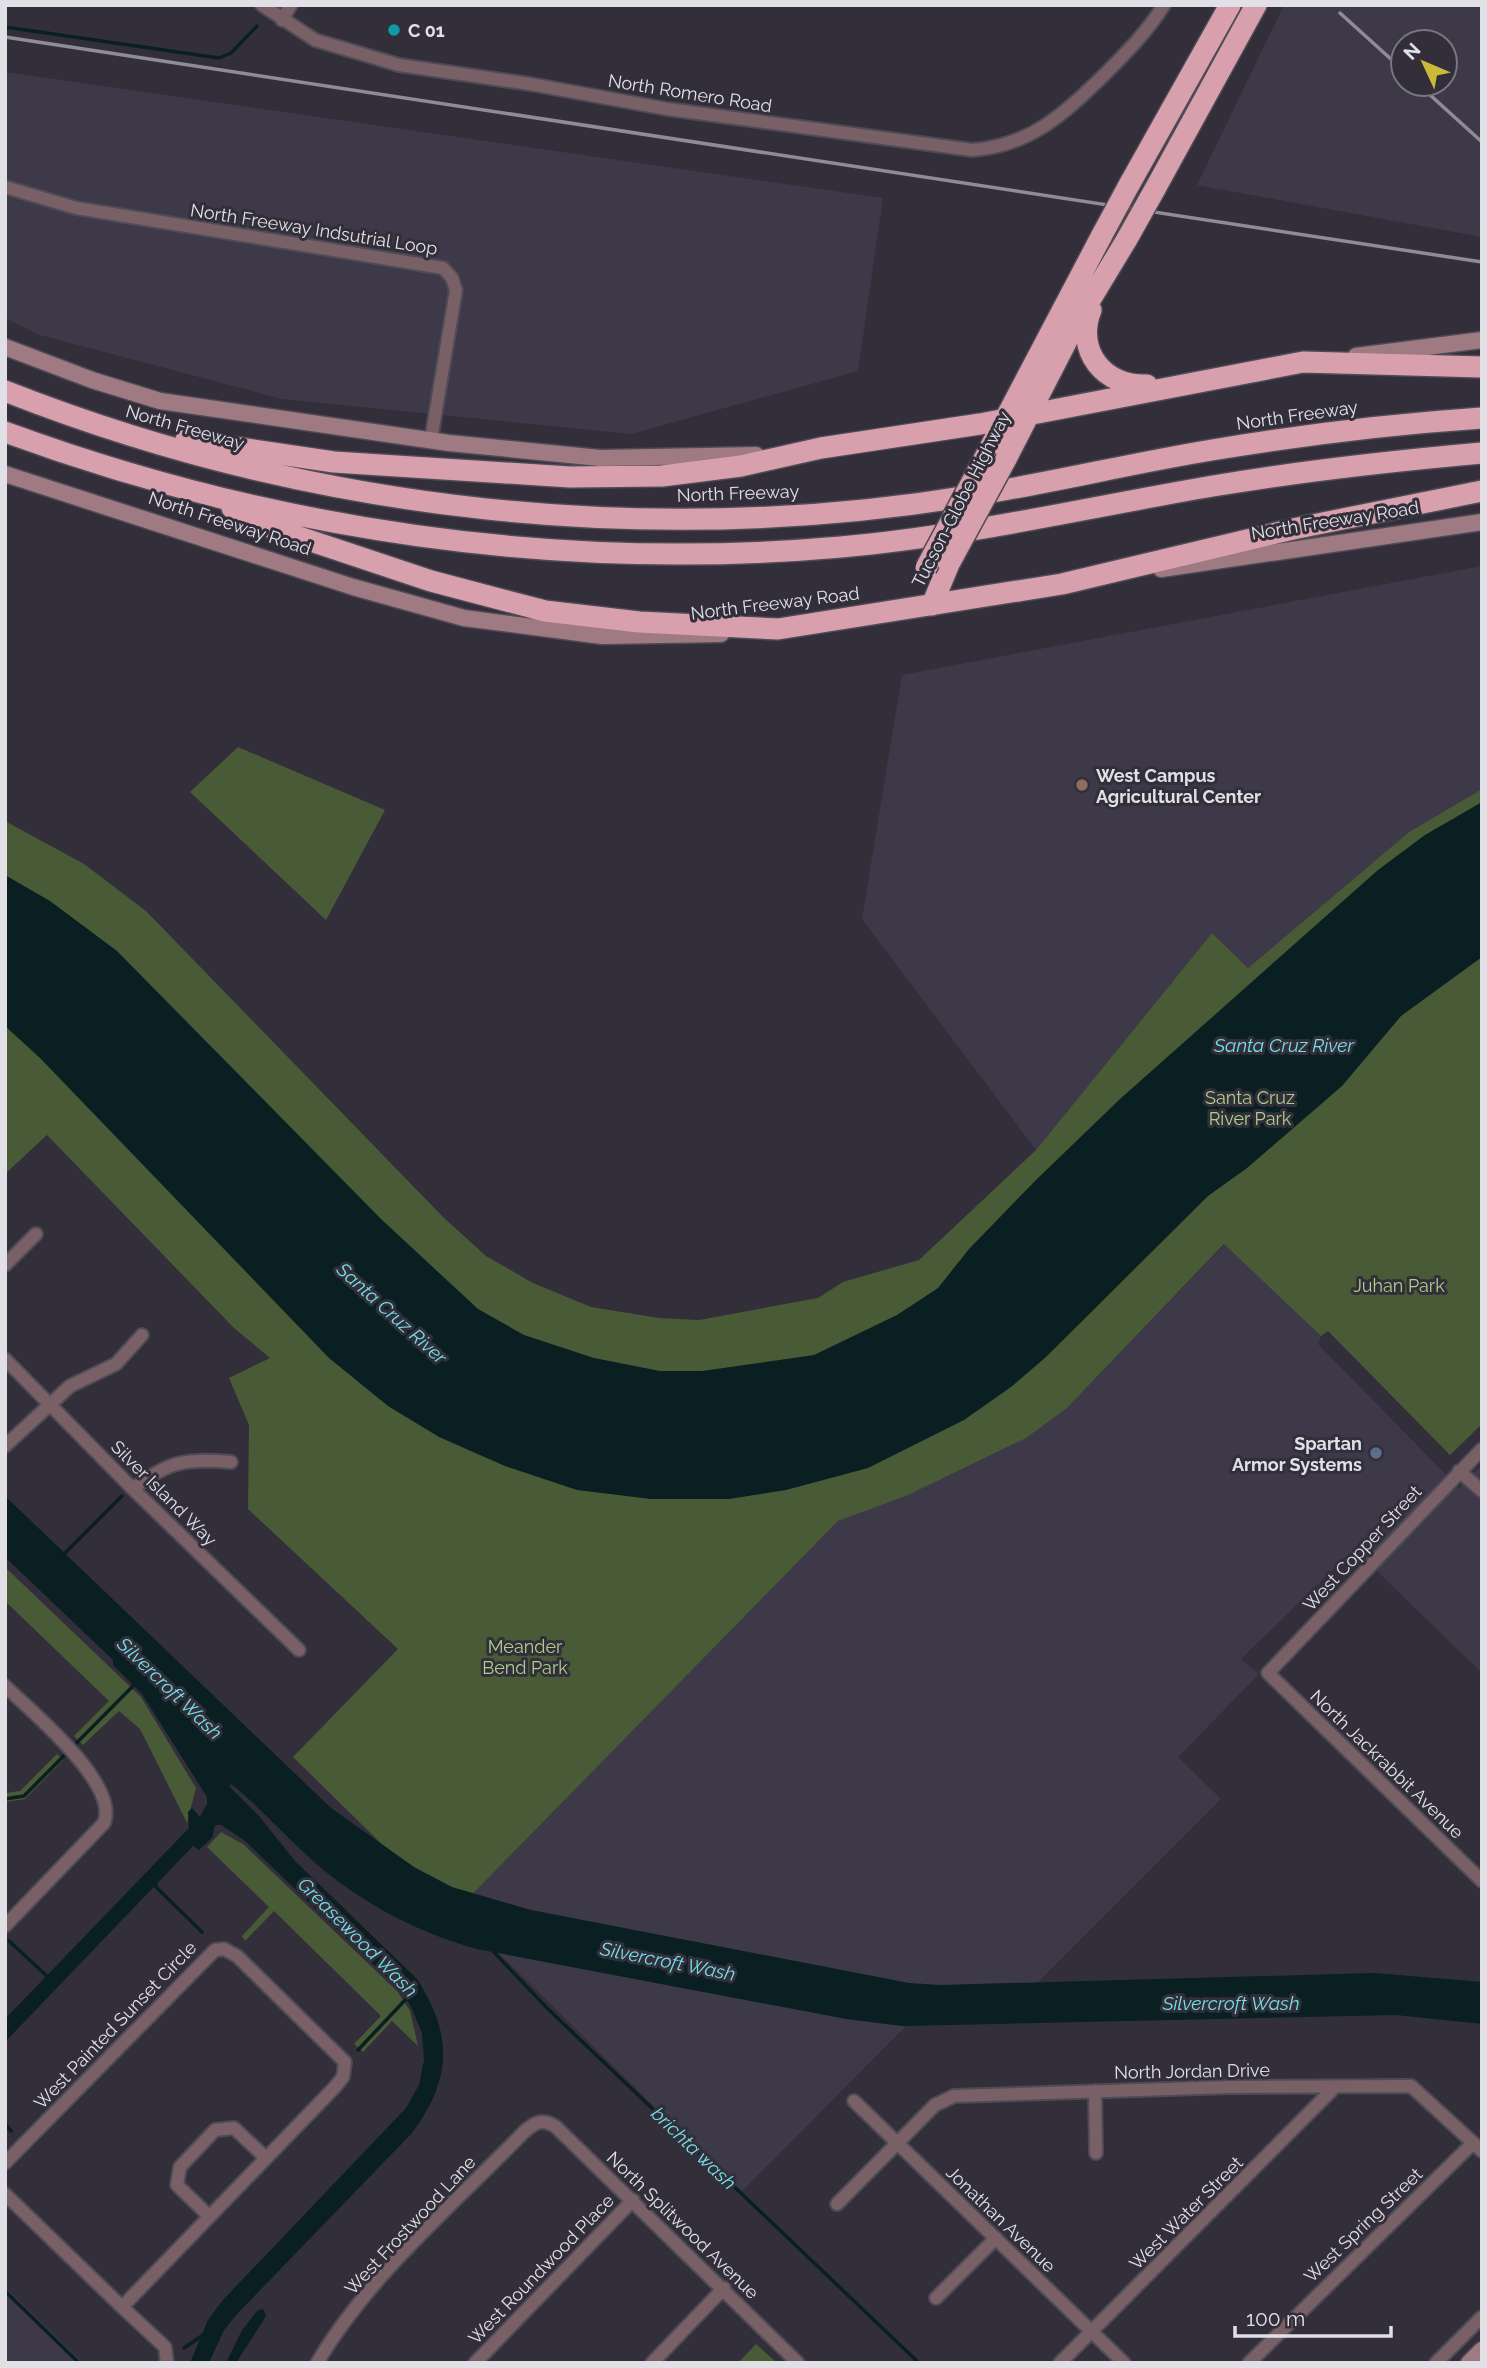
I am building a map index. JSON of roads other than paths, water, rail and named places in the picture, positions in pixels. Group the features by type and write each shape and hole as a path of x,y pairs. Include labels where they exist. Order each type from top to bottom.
{"highway":[{"name":"Tucson-Globe Highway","path":"932,605 926,568 1102,235 1230,5"},
{"name":"Tucson-Globe Highway","path":"932,605 949,564 1030,414 1074,325 1110,270 1256,5"},
{"path":"1110,270 1086,326 1088,349 1100,369 1115,379 1132,385 1205,380"},
{"path":"91,423 334,462 570,477 662,476 701,472 821,448 1005,419 1303,362 1482,367"},
{"name":"North Freeway","path":"5,391 91,423 261,473 337,489 475,508 614,519 758,517 974,496 1268,442 1482,418"},
{"path":"5,432 216,497 402,535 537,549 711,555 906,540 995,527 1308,471 1482,453"},
{"path":"1062,584 1293,529 1482,491"},
{"path":"216,497 251,521 500,601 615,620 778,629"},
{"name":"North Freeway Road","path":"778,629 1062,584"}],"main road":[{"path":"1303,362 1482,341"},
{"path":"5,347 92,380 160,401 431,440 600,457 650,459 761,455 821,448"},
{"name":"North Freeway Road","path":"5,474 353,587 464,618 602,636 700,636 778,629"},
{"name":"North Freeway Road","path":"1062,584 1482,522"},
{"path":"1469,2363 1482,2350"}],"street":[{"name":"North Romero Road","path":"262,5 315,40 399,65 667,109 961,150 1000,147 1041,131 1066,112 1103,76 1144,33 1164,5"},
{"path":"282,20 291,5"},
{"name":"North Freeway Indsutrial Loop","path":"5,187 76,208 443,268 452,278 456,290 431,440"},
{"path":"5,1265 36,1234"},
{"path":"5,1447 49,1403 70,1386 116,1364 142,1335"},
{"name":"Silver Island Way","path":"5,1359 133,1489 299,1650"},
{"name":"West Copper Street","path":"1268,1673 1482,1449"},
{"path":"133,1489 152,1474 179,1462 231,1462"},
{"path":"1459,1471 1482,1491"},
{"name":"North Jackrabbit Avenue","path":"1268,1673 1482,1881"},
{"path":"5,1686 82,1762 103,1797 109,1817 5,1926"},
{"name":"West Painted Sunset Circle","path":"5,2163 218,1945 246,1965 339,2054 348,2070 335,2087 122,2307"},
{"name":"North Jordan Drive","path":"837,2204 935,2105 954,2096 1411,2086 1477,2147"},
{"name":"West Water Street","path":"1060,2363 1335,2087"},
{"path":"1096,2091 1096,2153"},
{"name":"Jonathan Avenue","path":"854,2101 1124,2363"},
{"name":"North Splitwood Avenue","path":"541,2119 556,2127 633,2200 798,2363"},
{"name":"West Frostwood Lane","path":"317,2363 336,2331 398,2260 524,2132 541,2119"},
{"path":"209,2216 177,2185 180,2167 215,2130 234,2128 265,2158"},
{"name":"West Spring Street","path":"1249,2363 1477,2147"},
{"path":"5,2194 165,2347 167,2363"},
{"name":"West Roundwood Place","path":"475,2363 633,2200"},
{"path":"936,2298 996,2238"},
{"path":"652,2363 724,2288"},
{"path":"1436,2363 1482,2317"}],"water":[{"name":"Santa Cruz River","path":"1482,802 1482,957 1401,1016 1342,1086 1247,1168 1208,1196 1046,1357 1011,1387 964,1420 868,1468 786,1490 729,1499 651,1499 577,1490 505,1466 439,1437 388,1406 329,1358 40,1058 5,1026 5,875 50,901 117,951 381,1219 478,1309 524,1335 594,1358 660,1371 702,1371 814,1355 897,1315 938,1288 969,1249 1120,1099 1378,870 1425,835"},
{"path":"5,1496 331,1808 414,1867 452,1887 531,1910 909,1983 941,1985 1374,1973 1482,1982 1482,2024 1396,2015 902,2026 846,2019 477,1949 411,1925 350,1890 313,1861 231,1784 229,1786 259,1816 295,1861 417,1979 437,2019 443,2056 435,2093 413,2132 238,2313 224,2330 209,2363 190,2363 208,2320 222,2301 406,2108 419,2085 424,2060 422,2033 402,1992 244,1840 221,1825 215,1825 212,1838 199,1850 193,1846 5,2042 5,2019 189,1828 188,1812 192,1808 200,1817 207,1804 207,1797 142,1694 113,1665 113,1660 5,1557"},
{"path":"263,2309 266,2316 236,2363 226,2363 242,2330 258,2310"}],"waterway":[{"path":"5,27 219,58 231,53 257,26"},
{"path":"62,1556 122,1496"},
{"path":"5,1799 24,1796 135,1684"},
{"path":"156,1883 156,1887 202,1932"},
{"path":"9,1941 48,1977"},
{"name":"brichta wash","path":"490,1948 548,2009 919,2363"},
{"name":"Greasewood Wash","path":"358,2050 407,1998"},
{"path":"5,2124 11,2131"},
{"path":"5,2291 79,2363"},
{"path":"184,2348 203,2335"}],"railway":[{"path":"1340,13 1389,57"},
{"path":"5,37 1482,262"},
{"path":"1433,98 1482,142"}],"place":[{"name":"C 01","path":"394,30"},
{"name":"West Campus Agricultural Center","path":"1082,785"},
{"name":"Spartan Armor Systems","path":"1376,1453"}],"park label":[{"name":"Santa Cruz River Park","path":"1250,1107"},
{"name":"Juhan Park","path":"1399,1285"},
{"name":"Meander Bend Park","path":"525,1656"}],"water label":[{"name":"Silvercroft Wash","path":"170,1688"},
{"name":"Silvercroft Wash","path":"668,1961"},
{"name":"Silvercroft Wash","path":"1231,2003"}]}
